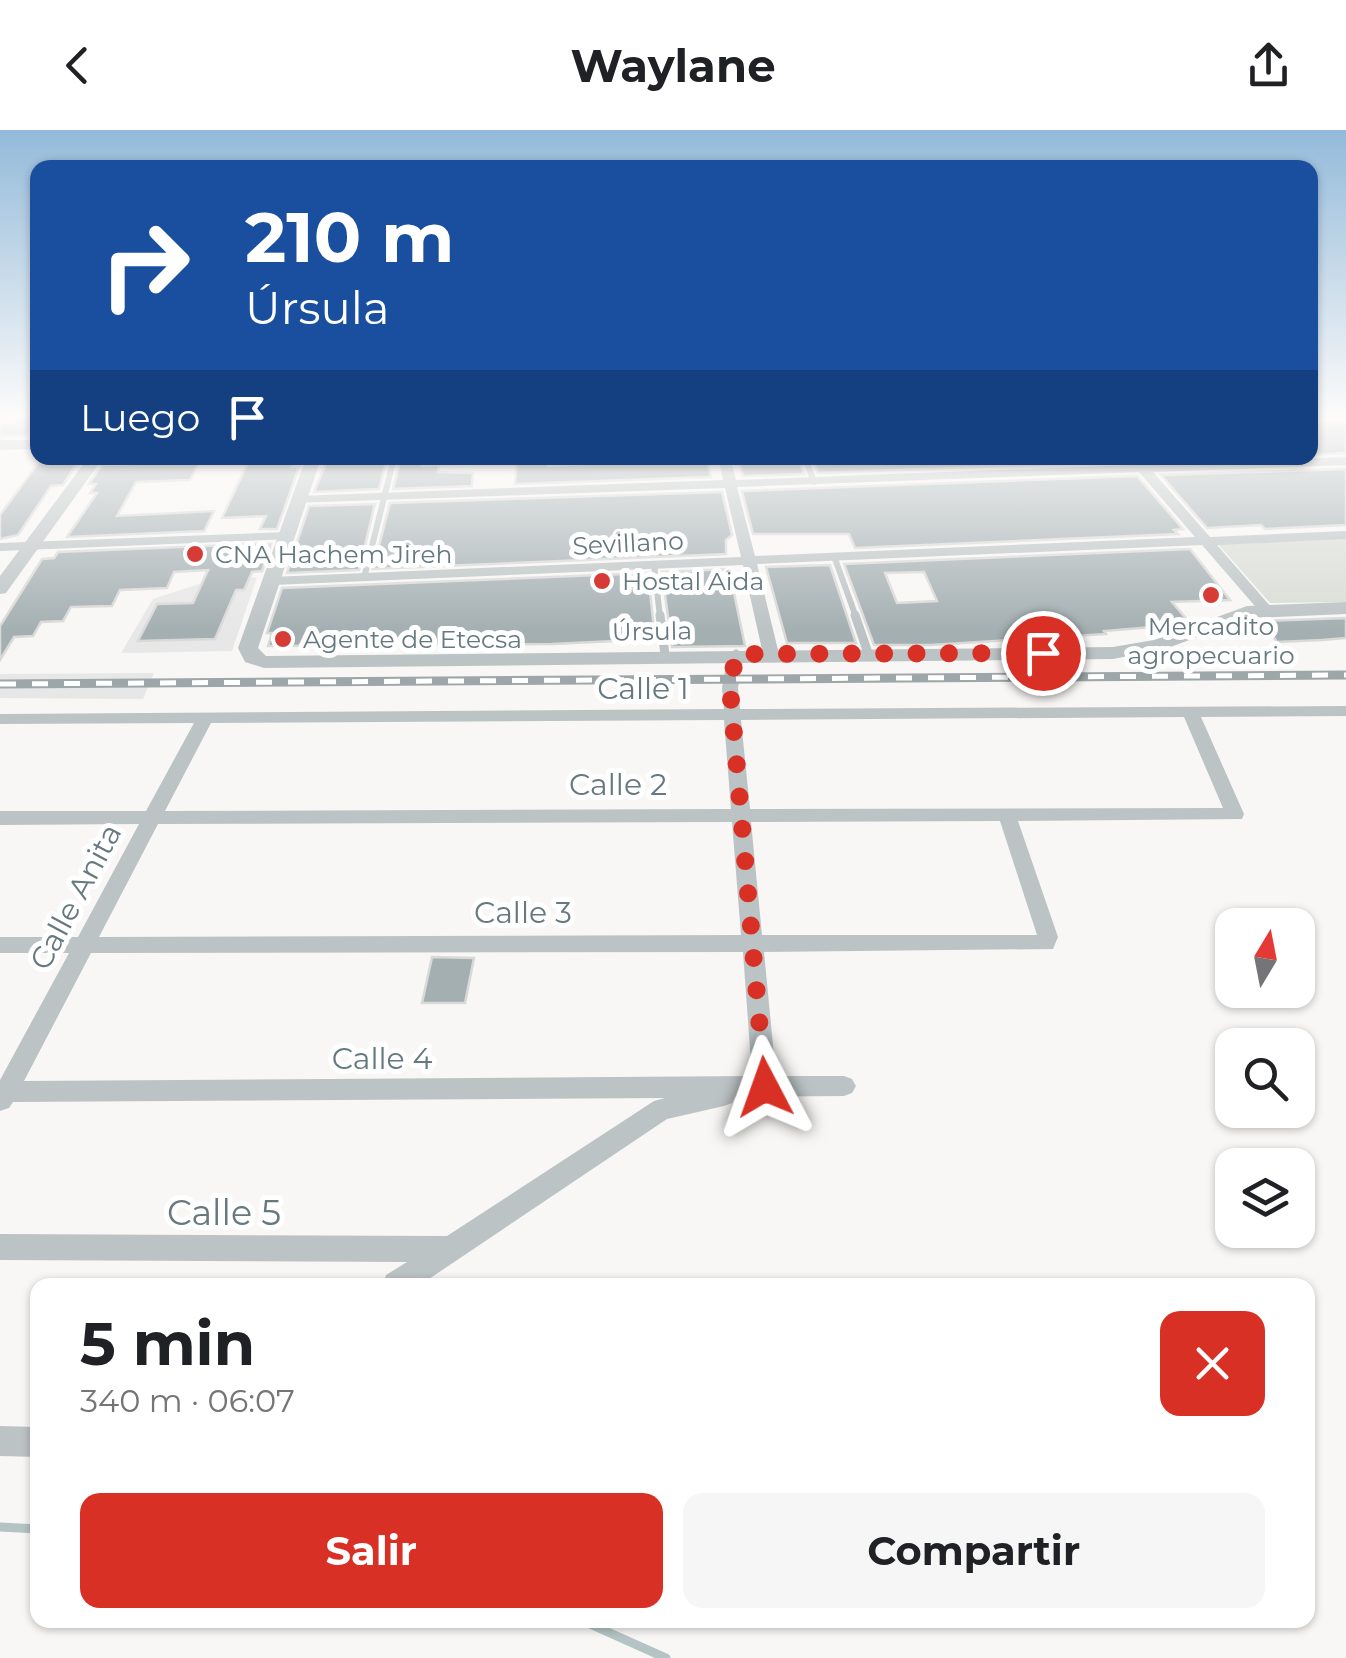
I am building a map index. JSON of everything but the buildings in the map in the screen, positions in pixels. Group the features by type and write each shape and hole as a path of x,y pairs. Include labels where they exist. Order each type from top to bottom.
{"street":[{"path":"0,589 73,488"},
{"path":"272,581 302,488"},
{"path":"298,500 635,488"},
{"path":"732,488 771,654"},
{"path":"1160,488 1266,610"},
{"name":"Sevillano","path":"272,581 1346,535"},
{"path":"0,547 287,536"},
{"name":"Úrsula","path":"272,581 248,648 252,658 287,664 1138,650 1221,619 1266,610 1346,608"},
{"path":"736,654 730,688 765,1087"},
{"name":"Calle 2","path":"0,818 1236,812 1190,711"},
{"name":"Calle 1","path":"0,719 1346,711"},
{"name":"Calle Anita","path":"2,1096 205,719"},
{"name":"Calle 3","path":"0,945 1046,942 1048,937 1007,815"},
{"path":"406,1278 662,1109 765,1087 844,1086"},
{"name":"Calle 4","path":"2,1096 765,1087"},
{"name":"Calle 5","path":"0,1247 447,1249"},
{"path":"0,1441 30,1442"}],"lane":[{"path":"364,578 386,488"},
{"path":"834,556 868,654"},
{"path":"654,564 665,655"}],"shaded area":[{"path":"1346,538 1346,602 1270,603 1217,543"},
{"path":"257,577 232,651 121,653 153,599 202,583"},
{"path":"154,673 143,699 0,698 0,674"}],"waterway":[{"path":"0,1527 30,1529"},
{"path":"599,1628 666,1658"}],"railway":[{"path":"0,684 1346,675"}],"place":[{"name":"CNA Hachem Jireh","path":"195,554"},
{"name":"Hostal Aida","path":"602,581"},
{"name":"Mercadito agropecuario","path":"1211,595"},
{"name":"Agente de Etecsa","path":"283,639"}],"route":[{"path":"765,1087 730,688 736,654 1043,653"}]}
